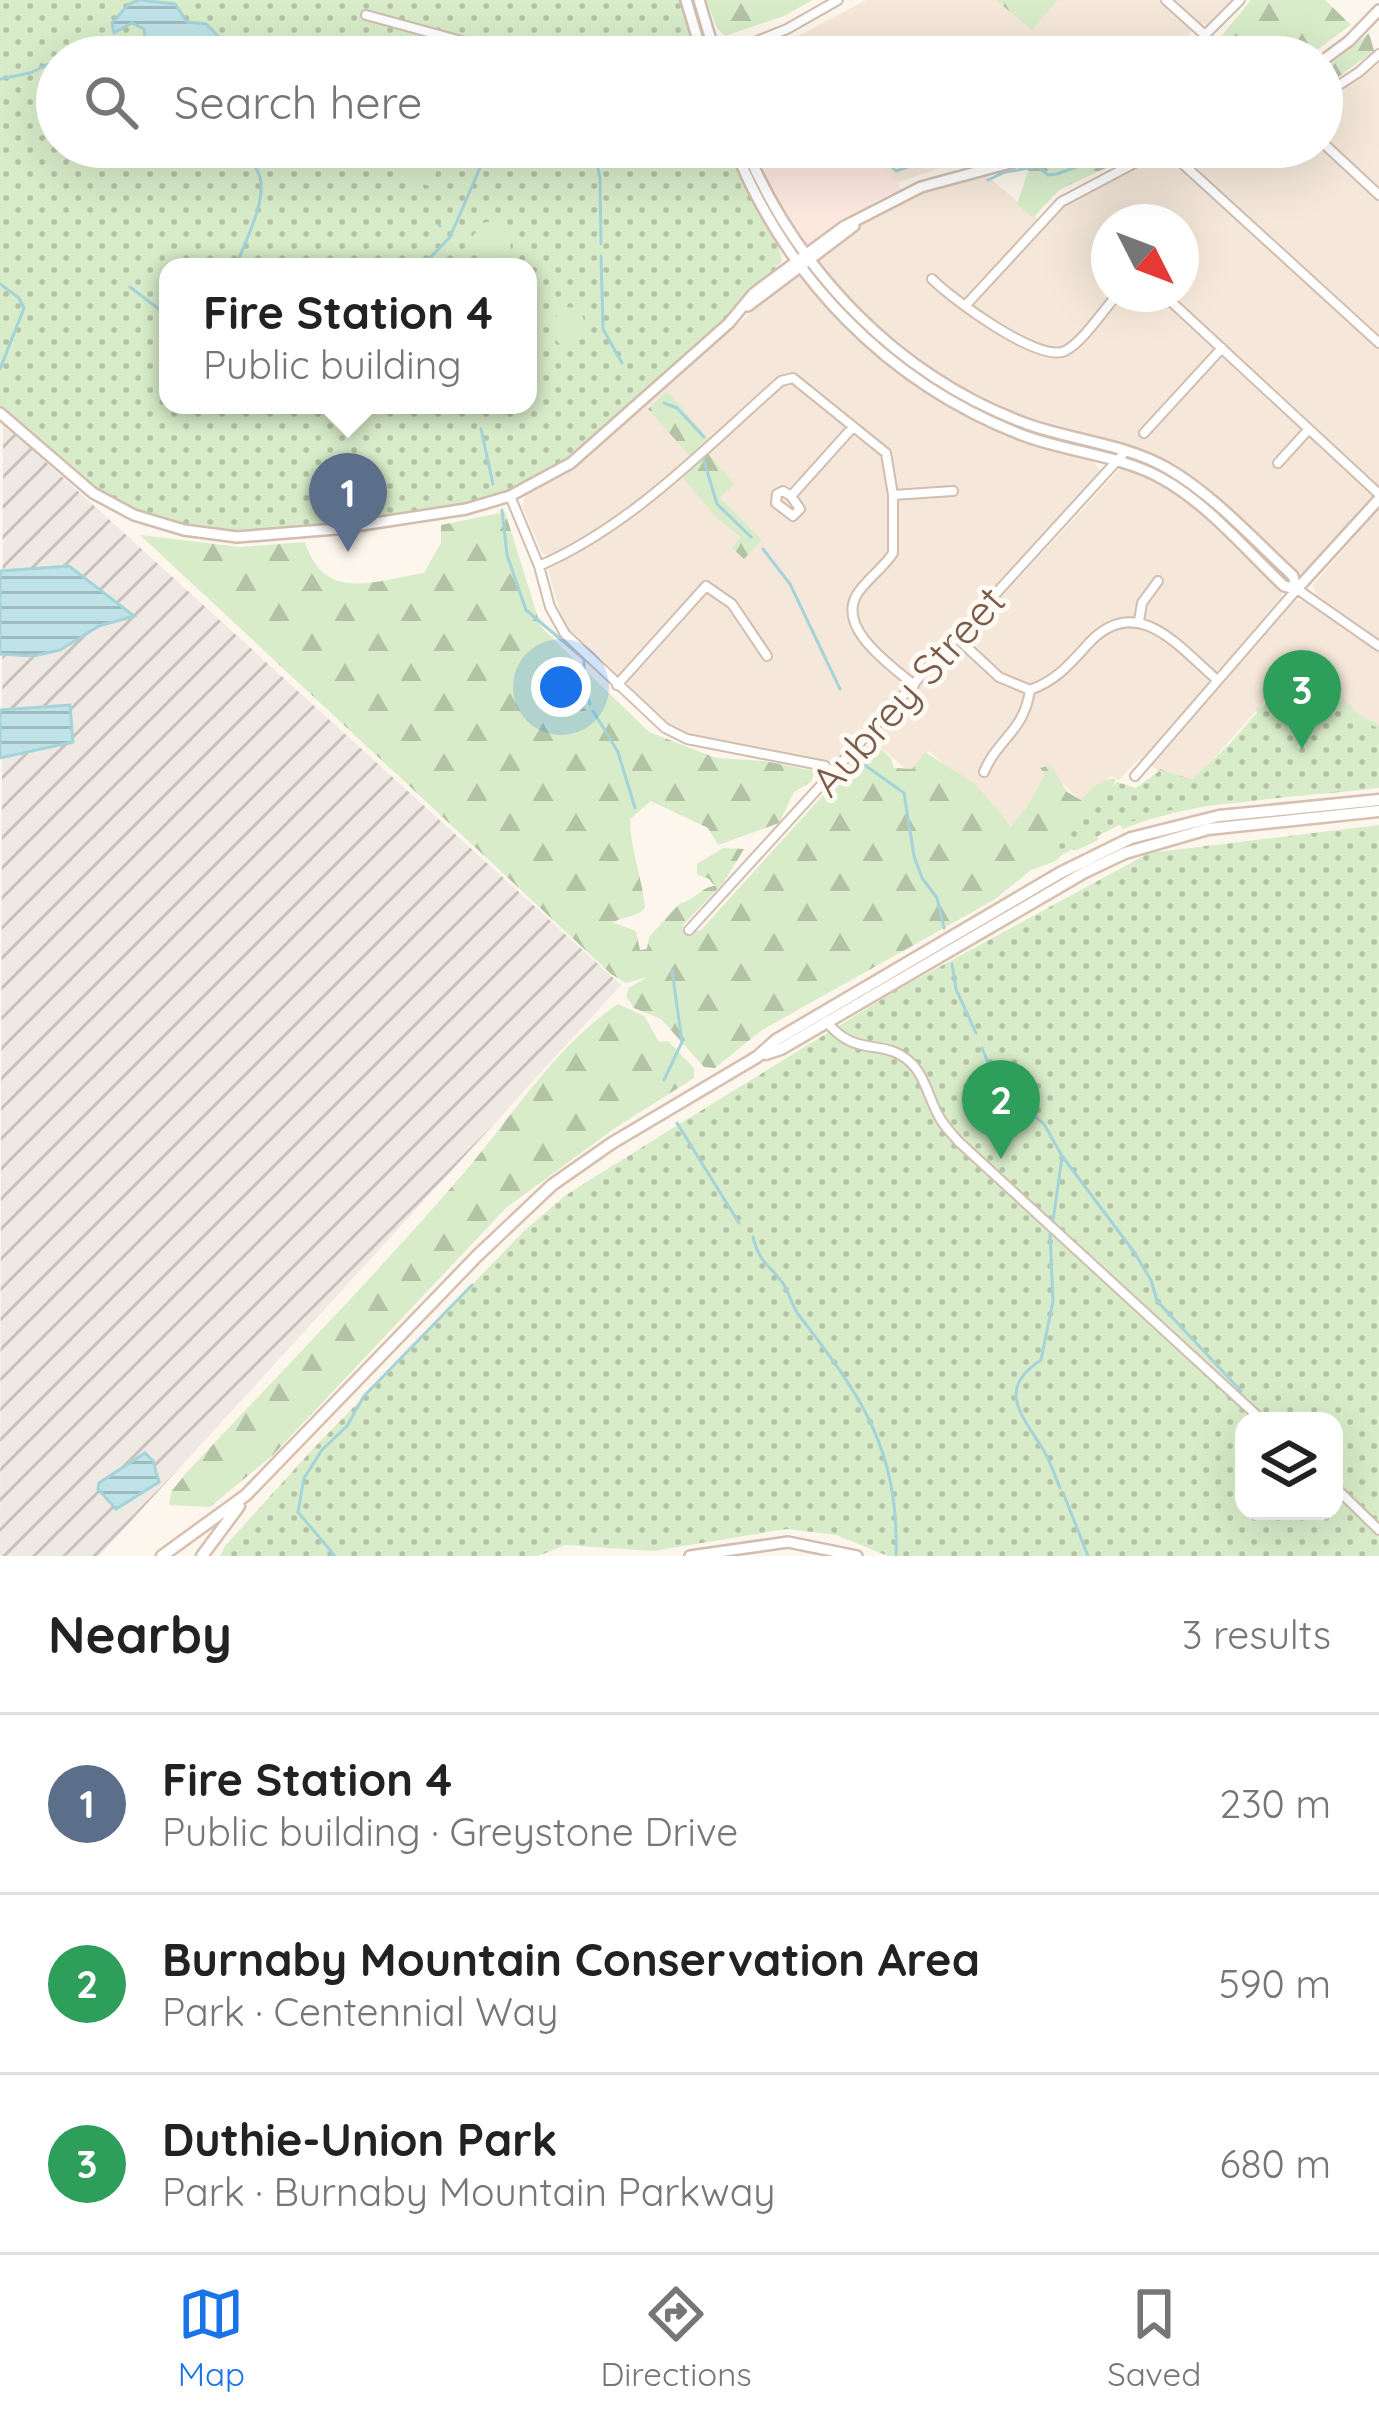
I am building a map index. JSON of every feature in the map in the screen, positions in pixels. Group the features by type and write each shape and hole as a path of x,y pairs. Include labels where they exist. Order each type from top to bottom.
{"main road":[{"path":"202,1556 246,1495 540,1195 612,1143 757,1057 781,1049 824,1017 1060,873 1131,838 1219,816 1379,800"},
{"path":"824,1017 1085,872 1152,842 1208,829 1379,811"},
{"path":"165,1555 246,1495"}],"street":[{"path":"686,0 697,36"},
{"path":"699,0 710,36"},
{"path":"770,36 838,0"},
{"path":"1166,0 1198,36"},
{"path":"1206,36 1240,0"},
{"path":"1343,45 1379,10"},
{"path":"366,15 443,36"},
{"path":"1343,82 1379,53"},
{"path":"1343,162 1379,195"},
{"path":"744,168 766,215 860,334 935,391 1024,436 1144,470 1172,485 1284,586 1379,646"},
{"path":"754,168 801,260 862,320 943,382 1028,424 1155,462 1201,491 1293,576 1297,590"},
{"path":"0,414 93,493 158,524 237,537 378,523 466,508 510,496 571,463 801,260 862,218 921,187 991,168"},
{"path":"965,306 1061,202 1125,168"},
{"path":"1187,168 1379,343"},
{"path":"932,279 998,328 1050,352 1073,352 1104,312"},
{"path":"1135,776 1379,496 1183,312"},
{"path":"1144,433 1222,348"},
{"path":"539,566 626,517 786,378 800,382 886,453 893,495 893,553 853,601 853,615 864,640 914,685"},
{"path":"791,496 853,427"},
{"path":"1278,463 1309,429"},
{"name":"Aubrey Street","path":"689,930 1125,452"},
{"path":"893,495 953,491"},
{"path":"510,496 550,607 565,634 617,685 680,737 825,766 833,773"},
{"path":"1138,621 1142,602 1158,581"},
{"path":"617,685 706,586 732,604 767,656"},
{"path":"957,638 1000,677 1030,690 1057,678 1105,629 1138,621 1162,632 1217,680"},
{"path":"983,772 1019,728 1030,690"},
{"path":"824,1017 852,1045 888,1050 910,1062 940,1118 959,1142 1254,1412"},
{"path":"1343,1495 1379,1530"},
{"path":"690,1556 788,1541 857,1556"}],"shaded area":[{"path":"866,0 1001,0 1032,29 1058,0 1159,0 1193,30 1188,36 797,36"},
{"path":"1171,0 1237,0 1211,24 1203,24"},
{"path":"1379,61 1379,491 1303,573 1297,573 1193,479 1163,460 1030,420 945,378 868,318 818,262 822,253 887,208 985,174 1038,219 970,294 984,291 1065,204 1131,168 1343,168 1343,85"},
{"path":"761,168 884,168 901,189 814,243 805,244"},
{"path":"884,168 940,168 896,183"},
{"path":"794,275 802,277 853,332 908,378 1015,436 1093,460 1100,470 837,763 687,735 668,725 630,690 628,682 699,602 690,599 621,675 613,675 570,633 548,570 631,518 619,516 548,556 542,553 522,506 526,494 581,461"},
{"path":"3,423 621,985 99,1556 0,1556"},
{"path":"1121,468 1151,477 1186,499 1280,586 1283,599 1303,601 1379,651 1379,727 1362,718 1304,664 1297,664 1188,788 1139,759 1119,780 1111,776 1084,803 1048,771 1014,827 929,751 909,772 870,738 955,648 1013,689 1017,680 970,642 968,633"},
{"path":"1379,509 1379,639 1317,595 1312,586"}],"green space":[{"path":"0,0 682,0 692,36 36,36 36,168 740,168 782,261 731,315 584,447 517,487 452,507 263,533 219,531 148,515 88,482 0,406"},
{"path":"706,0 813,0 784,16 725,36"},
{"path":"996,0 1058,0 1032,30"},
{"path":"1251,0 1325,0 1351,25 1336,36 1221,36"},
{"path":"1369,33 1374,51 1343,74 1343,54"},
{"path":"409,168 437,168 432,187 406,179"},
{"path":"1029,168 1106,168 1059,190 1033,218 1017,204"},
{"path":"485,222 496,222 511,235 510,254 482,258 467,242"},
{"path":"567,307 579,308 590,335 563,348 550,333 550,322"},
{"path":"667,391 708,438 701,445 734,484 720,498 762,540 744,559 732,548 741,537 717,518 683,478 697,464 648,409"},
{"path":"505,512 541,627 649,732 716,758 815,771 811,782 794,792 779,823 718,845 708,828 651,801 630,819 645,907 612,922 636,931 640,950 647,949 649,937 680,903 715,886 697,875 697,864 723,848 744,849 724,882 683,925 684,933 701,930 873,740 894,768 912,769 925,752 975,784 1011,826 1045,774 1040,768 1051,765 1067,792 1081,800 1095,785 1112,778 1116,780 1106,798 1139,791 1157,775 1158,768 1190,782 1259,716 1255,708 1274,703 1273,688 1291,678 1301,665 1309,667 1360,715 1379,725 1379,788 1218,804 1123,829 1116,821 1096,828 1098,840 1077,850 1067,849 994,900 762,1030 715,1068 704,1067 661,1019 634,1008 626,996 629,988 647,977 626,983 611,974 140,535 240,547 305,542 325,574 338,581 369,583 424,573 441,543 441,525"},
{"path":"1298,665 1379,729 1379,787 1171,810 1119,825 1054,859 1061,840 1117,782 1136,788 1161,770 1198,781"},
{"path":"1379,825 1379,1556 888,1556 836,1535 787,1529 653,1551 565,1545 538,1556 220,1556 311,1451 524,1231 566,1195 897,990 1149,853"},
{"path":"618,1004 644,1016 659,1042 668,1041 694,1068 694,1078 615,1128 506,1208 273,1455 210,1507 169,1505 171,1492 187,1472 463,1174 554,1061"}],"water":[{"path":"139,0 175,4 187,22 206,24 218,36 145,36 144,29 132,23 114,33 112,23"},
{"path":"69,566 134,616 99,626 60,650 33,656 0,654 0,571"},
{"path":"70,705 73,742 0,758 0,710"},
{"path":"145,1453 153,1461 159,1482 116,1509 98,1489 99,1483"}],"waterway":[{"path":"0,79 36,70"},
{"path":"240,258 259,202 256,168"},
{"path":"430,258 450,237 480,168"},
{"path":"598,168 601,244"},
{"path":"893,168 905,168"},
{"path":"988,180 1030,168"},
{"path":"1040,168 1048,175 1073,168"},
{"path":"601,256 603,329 622,363"},
{"path":"0,284 24,308 0,369"},
{"path":"130,287 159,309"},
{"path":"664,403 677,408 704,437"},
{"path":"481,429 493,484"},
{"path":"704,461 717,504 751,537"},
{"path":"502,510 507,555 526,610 584,659 590,704"},
{"path":"763,549 790,584 840,689"},
{"path":"593,711 618,752 635,808"},
{"path":"852,756 904,793 914,856 937,898 944,928"},
{"path":"952,964 956,989 976,1033"},
{"path":"664,1080 682,1042 672,970"},
{"path":"982,1048 998,1087 1044,1124 1062,1156 1134,1252 1157,1301 1241,1391"},
{"path":"677,1123 739,1223"},
{"path":"1053,1221 1062,1157"},
{"path":"1050,1234 1053,1301 1041,1360 1027,1371 1016,1393 1022,1415 1060,1488"},
{"path":"753,1237 761,1258 784,1286 872,1425 891,1484 896,1556"},
{"path":"335,1556 298,1512 304,1478 322,1450 347,1426 364,1396 472,1285"},
{"path":"1064,1495 1088,1556"}],"place":[{"name":"Fire Station 4","path":"348,552"},
{"name":"Duthie-Union Park","path":"1302,749"},
{"name":"Burnaby Mountain Conservation Area","path":"1001,1159"}]}
